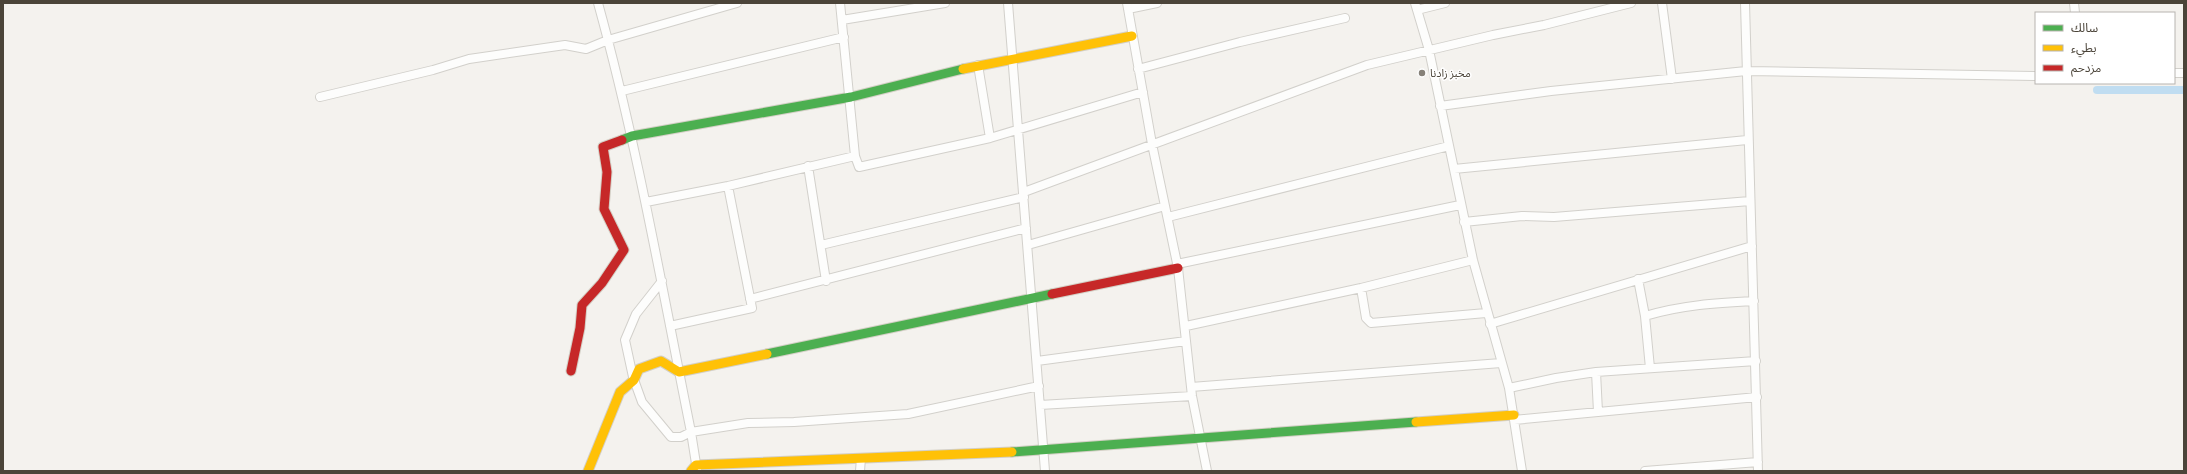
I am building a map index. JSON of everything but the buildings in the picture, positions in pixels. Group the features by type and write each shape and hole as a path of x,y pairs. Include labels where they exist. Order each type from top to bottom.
{"street":[{"path":"598,3 622,91 646,202 691,432 695,469 861,458 1043,451 1598,412 1757,398"},
{"path":"320,97 433,70 469,59 565,46 586,49 608,40 737,3"},
{"path":"840,3 855,156 857,164 862,168 990,138 1019,128 1143,92"},
{"path":"842,20 945,3"},
{"path":"1008,3 1045,471"},
{"path":"1157,3 1127,6 1152,144 1178,266 1186,326 1186,341 1192,396 1202,440 1206,471"},
{"path":"1445,3 1416,6 1429,50 1472,260 1486,313 1509,388 1522,471"},
{"path":"820,245 1024,194 1152,144 1367,65 1544,25 1631,3"},
{"path":"1662,3 1672,79"},
{"path":"1745,3 1758,471"},
{"path":"1138,68 1240,42 1345,18"},
{"path":"622,91 844,36"},
{"path":"571,371 580,328 582,305 602,283 624,250 604,209 607,172 603,147 632,136 850,97 978,65 1132,36"},
{"path":"978,65 990,138"},
{"path":"1440,106 1551,91 1746,71 2035,76"},
{"path":"1454,169 1748,140"},
{"path":"1168,217 1449,146"},
{"path":"646,202 728,186 855,156"},
{"path":"808,166 826,280"},
{"path":"670,326 752,308 728,186"},
{"path":"1464,222 1522,216 1554,217 1750,201"},
{"path":"588,471 620,392 634,380 639,369 661,361 668,367 679,372 1032,300 1178,266 1460,205"},
{"path":"1028,245 1165,206"},
{"path":"750,299 1026,228"},
{"path":"1490,324 1752,246"},
{"path":"1186,326 1361,288 1472,260"},
{"path":"1638,279 1645,316 1650,368"},
{"path":"662,281 636,314 625,340 634,380 642,402 671,437 681,437 691,432 748,423 794,422 908,414 1039,386"},
{"path":"1361,288 1366,318 1371,323 1486,313"},
{"path":"1645,316 1662,310 1693,304 1754,301"},
{"path":"1037,361 1186,341"},
{"path":"1509,388 1556,378 1596,372 1756,361"},
{"path":"1191,387 1502,363"},
{"path":"1596,372 1598,412"},
{"path":"1040,405 1192,396"},
{"path":"860,471 861,458"},
{"path":"1645,471 1758,462"}],"waterway":[{"path":"2097,90 2184,90"}],"traffic: fast":[{"path":"622,140 632,136 851,97 963,69"},
{"path":"767,354 1052,294"},
{"path":"1012,452 1416,422"}],"traffic: slow":[{"path":"963,69 1132,36"},
{"path":"588,471 620,392 634,380 639,369 661,361 679,372 767,354"},
{"path":"1416,422 1514,415"},
{"path":"691,471 696,465 1012,452"}],"traffic: jam":[{"path":"571,371 580,328 582,305 602,283 624,250 604,209 607,172 603,147 622,140"},
{"path":"1052,294 1178,268"}],"place":[{"name":"مخبز زادنا","path":"1422,73"}]}
